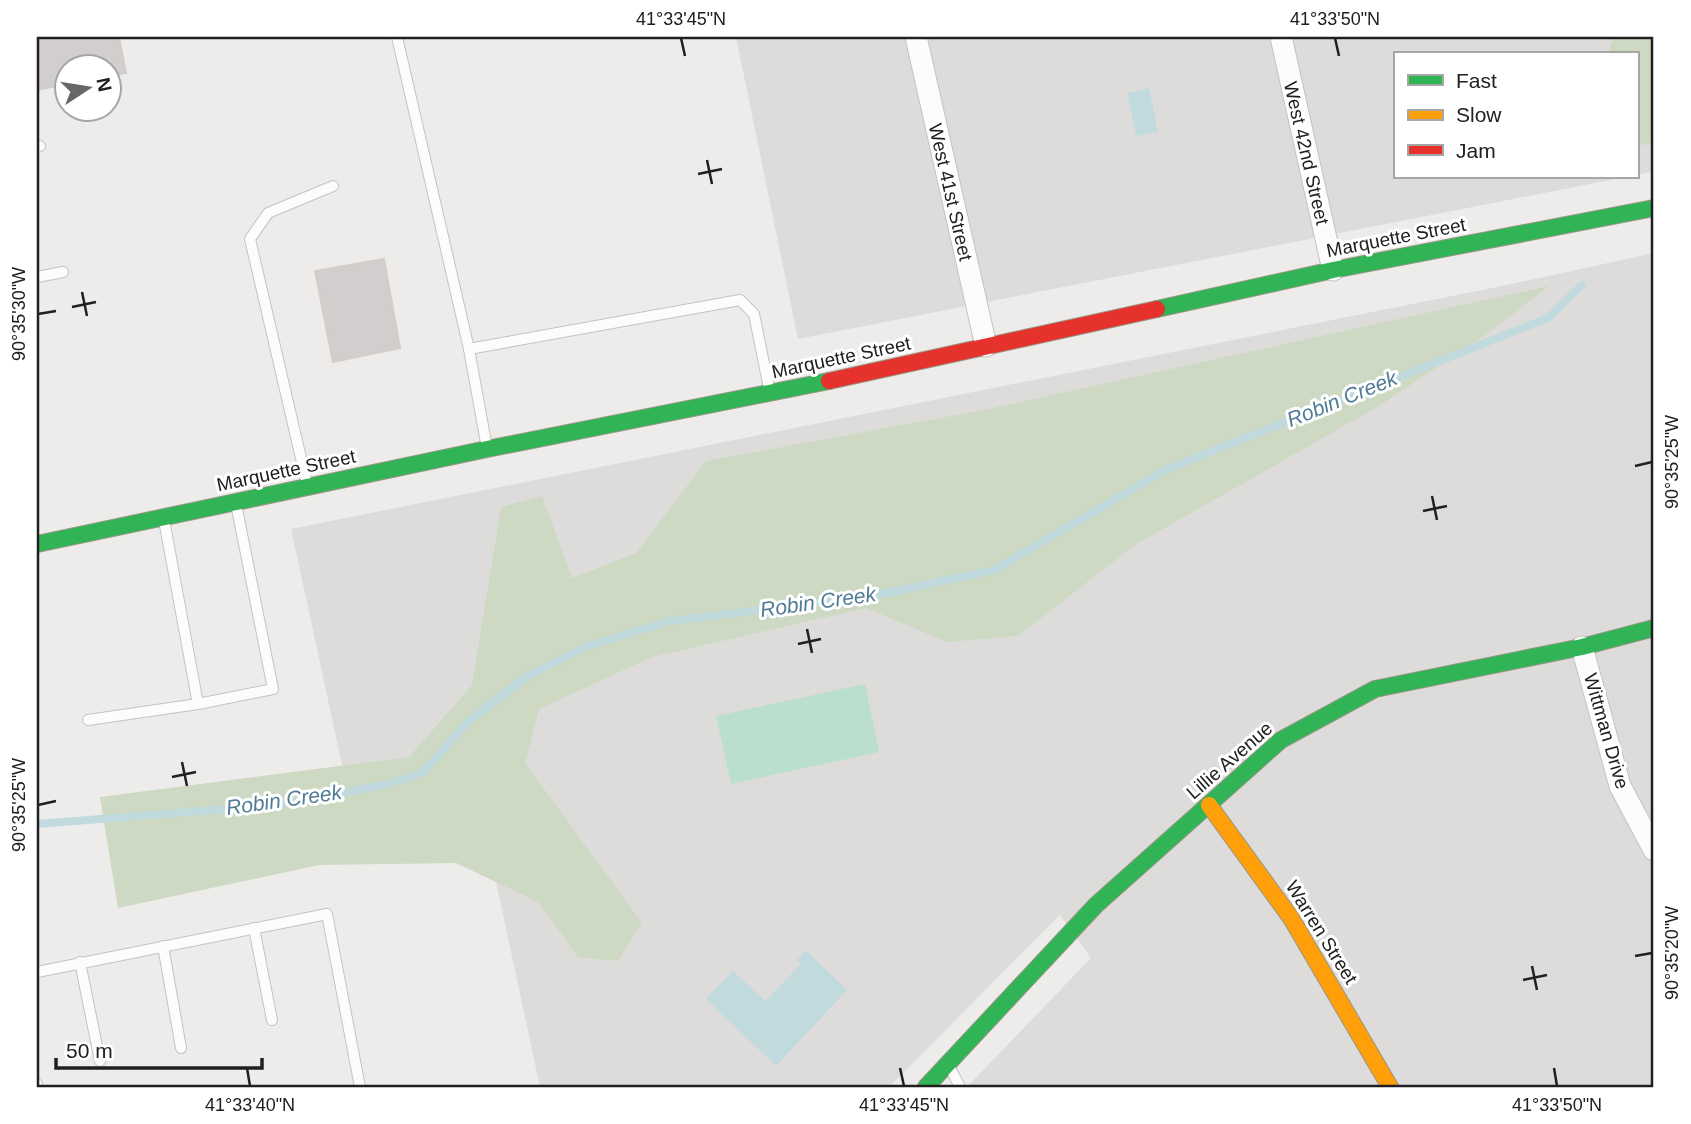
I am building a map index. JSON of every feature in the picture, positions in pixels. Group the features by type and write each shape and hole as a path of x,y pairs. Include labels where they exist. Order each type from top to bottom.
{"street":[{"name":"West 41st Street","path":"916,37 986,346"},
{"name":"West 42nd Street","path":"1281,37 1333,270"},
{"name":"Marquette Street","path":"37,544 487,449 770,394 1333,270 1654,208"},
{"name":"Lillie Avenue","path":"926,1087 1096,905 1281,740 1375,689 1583,648 1654,628"},
{"name":"Wittman Drive","path":"1583,648 1620,786 1654,850"},
{"name":"Warren Street","path":"1209,805 1291,918 1390,1087"}],"lane":[{"path":"397,37 469,349 487,449"},
{"path":"307,487 250,239 268,213 333,186"},
{"path":"37,277 63,272"},
{"path":"469,349 740,300 754,314 770,394"},
{"path":"88,720 198,704 274,689 236,502"},
{"path":"164,517 198,704"},
{"path":"37,972 327,914 360,1087"},
{"path":"254,928 272,1020"},
{"path":"163,946 181,1048"},
{"path":"80,962 100,1061"},
{"path":"947,1063 960,1087"}],"shaded area":[{"path":"736,37 1654,37 1654,171 1638,175 1638,52 1394,52 1394,178 1621,178 798,339"},
{"path":"1654,253 1654,1087 967,1087 1091,958 1060,915 889,1087 540,1087 479,803 356,829 291,529 1502,286"}],"green space":[{"path":"1614,37 1654,37 1654,142 1638,146 1638,52 1609,52"},
{"path":"1549,286 1487,334 1377,407 1135,545 1018,636 947,642 866,608 652,657 539,709 525,763 642,923 618,961 578,957 538,902 456,863 319,865 118,908 100,797 409,757 472,685 501,507 542,496 572,578 636,553 706,461 984,410"},
{"path":"865,684 879,752 731,784 716,716"}],"water":[{"path":"1149,88 1158,132 1136,136 1127,93"},
{"path":"806,950 847,990 776,1066 706,999 733,971 765,1001 801,964 797,960"}],"building":[{"path":"37,37 119,37 122,52 52,52 52,87 37,90"},
{"path":"122,52 126,73 122,74"},
{"path":"384,259 400,348 333,362 315,271"}],"waterway":[{"name":"Robin Creek","path":"37,824 277,805 389,784 423,772 469,721 526,677 585,647 670,621 873,596 994,570 1167,469 1548,318 1582,285"}],"traffic: fast":[{"path":"1157,309 1333,270 1654,208"},
{"path":"37,544 487,449 829,381"},
{"path":"926,1087 1096,905 1281,740 1375,689 1582,647 1654,628"}],"traffic: slow":[{"path":"1209,805 1291,918 1390,1087"}],"traffic: jam":[{"path":"829,381 1157,309"}]}
